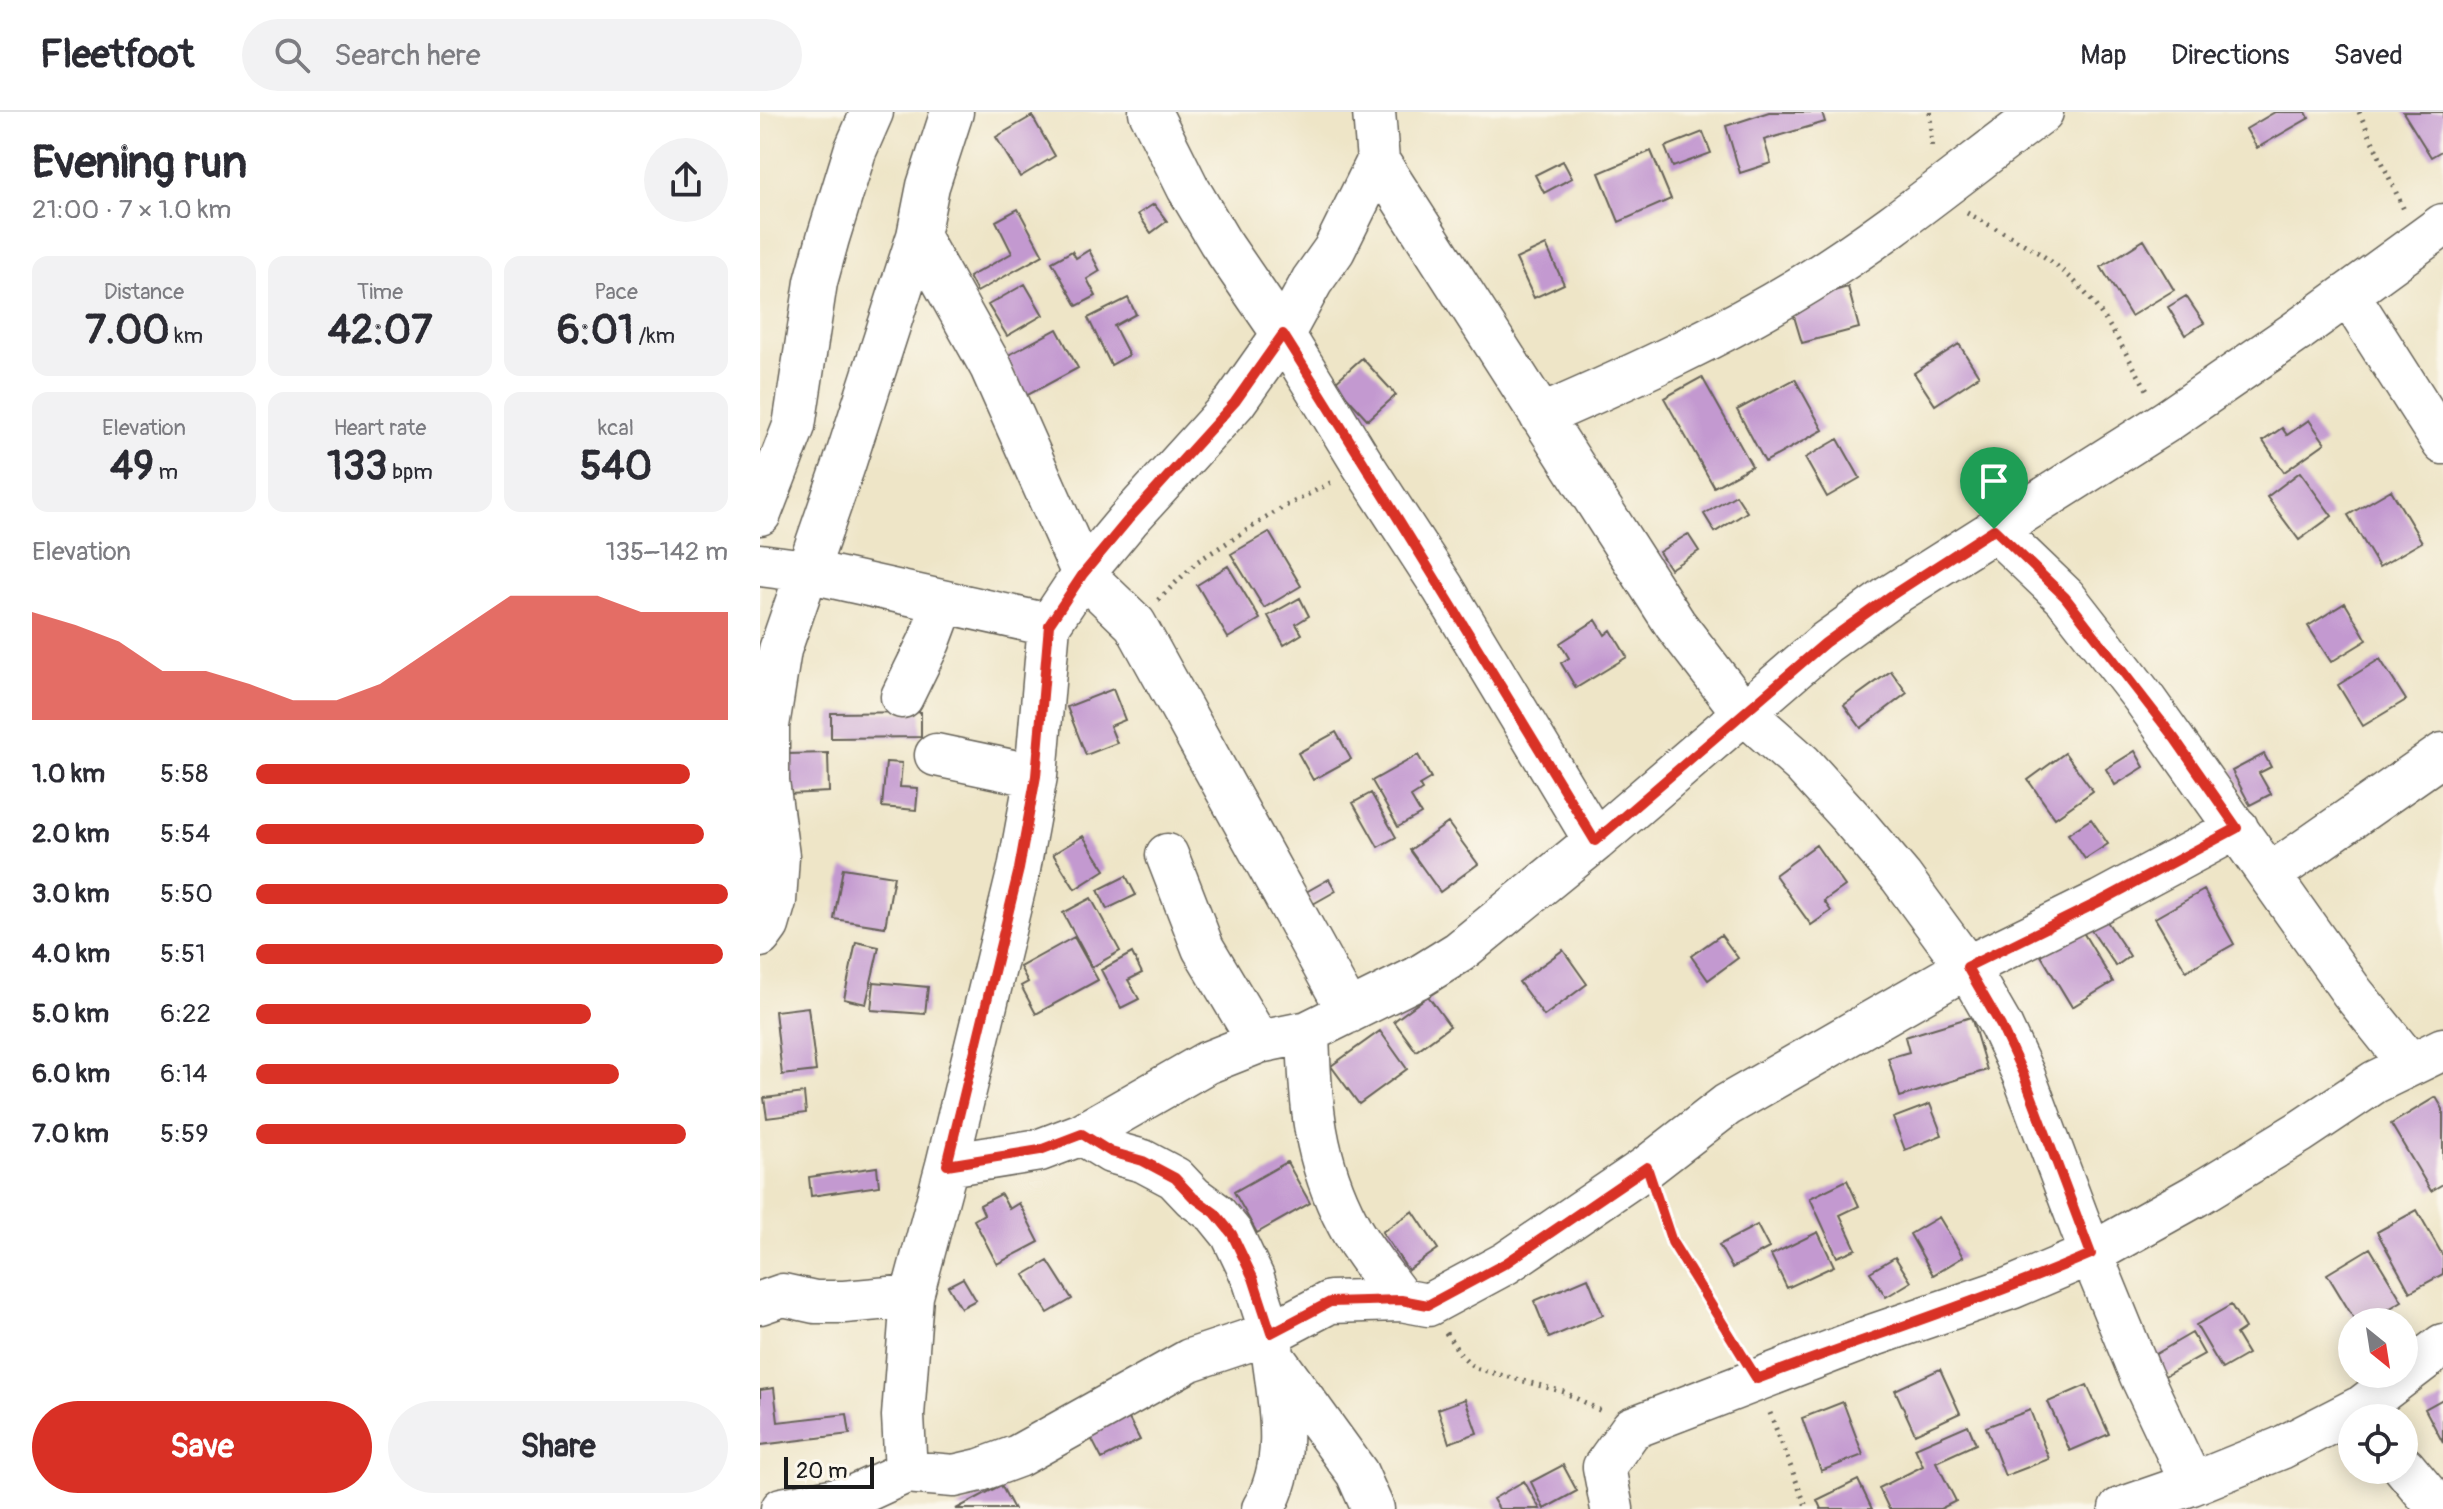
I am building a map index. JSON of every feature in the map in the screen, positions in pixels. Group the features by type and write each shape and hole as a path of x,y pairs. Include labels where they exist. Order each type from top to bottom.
{"street":[{"path":"760,514 794,426 816,282 855,151 872,112"},
{"path":"760,936 768,925 775,901 778,856 768,781 768,726 780,650 918,236 928,186 952,112"},
{"path":"1150,112 1188,188 1220,242 1283,334 1443,588 1595,841"},
{"path":"1374,112 1378,161 1675,624 1742,711 1802,764 1851,818 1901,877 1967,967 2001,1026 2024,1076 2141,1376 2192,1484"},
{"path":"1541,416 1647,370 1719,334 1808,282 1933,195 2042,112"},
{"path":"906,1472 903,1416 912,1296 1019,869 1036,776 1049,625 1083,574 1128,520 1235,402 1283,334 1312,281 1334,250 1378,161"},
{"path":"947,1165 1040,1150 1082,1134 1206,1063 1259,1042 1308,1032 1417,978 1459,952 1595,841 1742,711 1825,643 1889,597 2167,421 2431,234"},
{"path":"918,236 991,367 1083,574 1135,624 1349,1012"},
{"path":"2348,294 2443,443"},
{"path":"1612,1509 1604,1467 1632,1428 1874,1335 2011,1288 2091,1254 2195,1196 2375,1082 2426,1056 2366,1011 2175,739 2065,597 1994,529"},
{"path":"760,565 806,571 1049,625"},
{"path":"902,697 929,642 944,602"},
{"path":"2271,874 2443,754"},
{"path":"936,755 1036,776"},
{"path":"782,1509 854,1496 906,1472 954,1476 980,1470 1018,1456 1190,1360 1272,1345 1330,1302 1414,1302 1506,1263 1647,1167 1727,1105 1967,967 2101,901 2237,828"},
{"path":"1167,855 1203,948 1259,1042"},
{"path":"1308,1032 1309,1093 1322,1161 1347,1223 1414,1302"},
{"path":"1082,1134 1111,1152 1143,1161 1175,1178 1193,1197 1215,1213 1232,1234 1253,1278 1272,1345 1282,1422 1281,1461 1274,1491 1263,1509"},
{"path":"760,1303 783,1295 815,1302 912,1296"},
{"path":"1272,1345 1357,1473 1373,1509"},
{"path":"2376,1404 2443,1345"},
{"path":"2120,1509 2192,1484 2338,1424"},
{"path":"2418,1484 2439,1509"}],"path":[{"path":"2359,112 2431,234"},
{"path":"1933,195 2040,254 2064,272 2094,304 2118,338 2167,421"},
{"path":"1135,624 1198,561 1282,508 1363,465"},
{"path":"1647,1167 1672,1242 1757,1379 1807,1509"},
{"path":"1414,1302 1475,1368 1564,1392 1632,1428"}],"building":[{"path":"1769,112 1822,112 1825,122 1764,140 1771,163 1740,173 1726,126"},
{"path":"2275,112 2306,112 2309,118 2257,148 2246,129"},
{"path":"2403,112 2443,112 2443,150 2431,157"},
{"path":"1032,116 1055,156 1020,177 996,137"},
{"path":"1703,132 1711,153 1673,167 1665,147"},
{"path":"1651,151 1671,199 1619,222 1599,173"},
{"path":"1563,161 1572,178 1544,193 1535,175"},
{"path":"1154,204 1167,221 1151,233 1138,214"},
{"path":"1018,209 1043,255 977,292 969,277 1012,253 996,221"},
{"path":"2144,240 2174,290 2131,316 2101,267"},
{"path":"1546,245 1564,284 1534,298 1516,259"},
{"path":"1089,250 1100,271 1087,279 1096,296 1077,306 1052,262 1072,251 1076,258"},
{"path":"1025,284 1043,315 1007,336 988,305"},
{"path":"1848,287 1859,328 1802,343 1790,303"},
{"path":"2186,296 2204,323 2185,335 2168,307"},
{"path":"1128,298 1136,314 1114,326 1129,355 1111,365 1088,318"},
{"path":"1057,329 1078,368 1026,396 1005,357"},
{"path":"1959,344 1979,376 1935,405 1914,373"},
{"path":"1362,358 1396,395 1368,420 1334,383"},
{"path":"1702,377 1752,466 1714,487 1664,398"},
{"path":"1795,379 1823,430 1765,462 1737,410"},
{"path":"2309,420 2325,443 2284,472 2263,441 2282,428 2287,435"},
{"path":"1838,439 1860,478 1827,497 1805,458"},
{"path":"2300,472 2332,516 2299,540 2267,497"},
{"path":"2391,490 2422,542 2379,567 2348,515"},
{"path":"1736,495 1747,512 1715,532 1704,514"},
{"path":"1269,532 1301,586 1264,608 1231,554"},
{"path":"1688,534 1699,551 1670,569 1659,552"},
{"path":"1228,566 1260,619 1228,638 1197,585"},
{"path":"1300,598 1309,616 1296,624 1302,634 1284,645 1268,616"},
{"path":"2345,603 2367,640 2331,662 2308,626"},
{"path":"1596,620 1605,635 1611,630 1627,657 1576,688 1561,663 1569,658 1560,643"},
{"path":"2380,659 2406,700 2363,726 2338,685"},
{"path":"1891,671 1907,693 1861,728 1844,705"},
{"path":"1113,689 1125,720 1110,726 1117,743 1086,755 1067,707"},
{"path":"921,712 921,737 831,738 831,713"},
{"path":"1336,732 1351,759 1313,780 1298,753"},
{"path":"2135,751 2144,767 2115,785 2106,769"},
{"path":"828,753 829,792 788,794 787,754"},
{"path":"2065,753 2093,791 2055,818 2028,780"},
{"path":"2264,754 2271,767 2259,773 2271,794 2250,805 2232,771"},
{"path":"1418,755 1431,778 1419,785 1422,790 1411,797 1421,814 1398,827 1372,781"},
{"path":"886,762 902,763 900,787 918,788 916,810 882,807"},
{"path":"1371,793 1396,837 1378,847 1353,803"},
{"path":"2091,819 2108,844 2085,859 2068,834"},
{"path":"1448,823 1478,864 1440,892 1410,850"},
{"path":"1083,836 1105,870 1075,889 1053,854"},
{"path":"1816,845 1845,886 1824,901 1831,911 1811,925 1775,875"},
{"path":"843,868 894,876 885,927 834,919"},
{"path":"1126,876 1136,895 1107,909 1098,890"},
{"path":"1329,879 1336,891 1313,904 1306,892"},
{"path":"2204,890 2234,944 2186,971 2155,918"},
{"path":"1091,898 1120,951 1092,967 1063,913"},
{"path":"2106,920 2130,956 2116,966 2091,930"},
{"path":"2078,924 2113,982 2072,1007 2037,949"},
{"path":"1721,935 1738,958 1708,980 1691,956"},
{"path":"1074,937 1098,980 1036,1014 1021,986 1028,982 1020,967"},
{"path":"856,942 879,947 866,1004 844,999"},
{"path":"1563,950 1587,984 1544,1016 1519,982"},
{"path":"1132,953 1142,973 1128,980 1139,999 1121,1008 1101,970"},
{"path":"874,982 928,987 925,1014 871,1010"},
{"path":"1428,996 1450,1026 1416,1051 1394,1021"},
{"path":"808,1007 816,1071 782,1075 775,1011"},
{"path":"1971,1017 1987,1070 1900,1097 1888,1058 1909,1052 1905,1037"},
{"path":"1380,1031 1407,1069 1359,1104 1331,1066"},
{"path":"804,1093 806,1113 767,1118 764,1098"},
{"path":"2436,1097 2443,1109 2443,1184 2431,1191 2391,1124"},
{"path":"1930,1104 1942,1135 1905,1150 1893,1118"},
{"path":"1287,1162 1310,1203 1257,1233 1234,1192"},
{"path":"877,1167 879,1186 811,1196 809,1177"},
{"path":"1847,1180 1859,1206 1840,1215 1856,1249 1837,1257 1810,1198"},
{"path":"1001,1194 1009,1209 1019,1203 1039,1242 997,1264 974,1220 984,1214 980,1205"},
{"path":"2417,1210 2443,1256 2443,1274 2410,1292 2377,1232"},
{"path":"1413,1211 1438,1249 1408,1270 1382,1232"},
{"path":"1939,1217 1963,1257 1933,1275 1910,1234"},
{"path":"1757,1225 1769,1248 1732,1268 1719,1245"},
{"path":"1818,1232 1834,1266 1787,1288 1771,1255"},
{"path":"2370,1248 2402,1301 2390,1308 2348,1308 2327,1274"},
{"path":"1895,1257 1911,1282 1886,1297 1870,1272"},
{"path":"1048,1261 1072,1299 1048,1313 1024,1275"},
{"path":"963,1278 976,1300 961,1308 948,1286"},
{"path":"1588,1278 1603,1315 1549,1338 1534,1301"},
{"path":"2231,1305 2245,1328 2236,1334 2248,1354 2222,1369 2196,1325"},
{"path":"2192,1333 2204,1354 2161,1378 2149,1358"},
{"path":"1940,1369 1960,1413 1915,1434 1895,1390"},
{"path":"2087,1385 2109,1434 2070,1451 2048,1402"},
{"path":"774,1388 778,1422 847,1414 850,1434 760,1445 760,1390"},
{"path":"1465,1399 1477,1433 1449,1443 1438,1409"},
{"path":"2443,1399 2443,1443 2425,1409"},
{"path":"1843,1402 1863,1455 1821,1471 1802,1418"},
{"path":"2030,1410 2049,1459 2005,1476 1986,1427"},
{"path":"1126,1413 1140,1440 1102,1459 1088,1432"},
{"path":"1968,1425 1976,1444 1936,1462 1956,1501 1940,1509 1889,1509 1879,1488 1923,1466 1915,1448"},
{"path":"1563,1465 1577,1491 1544,1509 1531,1482"},
{"path":"1858,1480 1872,1509 1821,1509 1817,1500"},
{"path":"1524,1481 1540,1509 1499,1509 1493,1499"},
{"path":"1001,1485 1014,1509 956,1509"}],"route":[{"path":"1283,334 1443,588 1595,841 1742,711 1825,643 1994,529 2065,597 2175,739 2237,828 2172,860 2101,901 1967,967 2001,1026 2024,1076 2091,1254 2011,1288 1757,1379 1672,1242 1647,1167 1506,1263 1428,1305 1372,1299 1330,1302 1271,1333 1253,1278 1232,1234 1215,1213 1193,1197 1175,1178 1143,1161 1111,1152 1082,1134 1040,1150 947,1165 1019,869 1036,776 1049,625 1083,574 1235,402 1283,334"}]}
